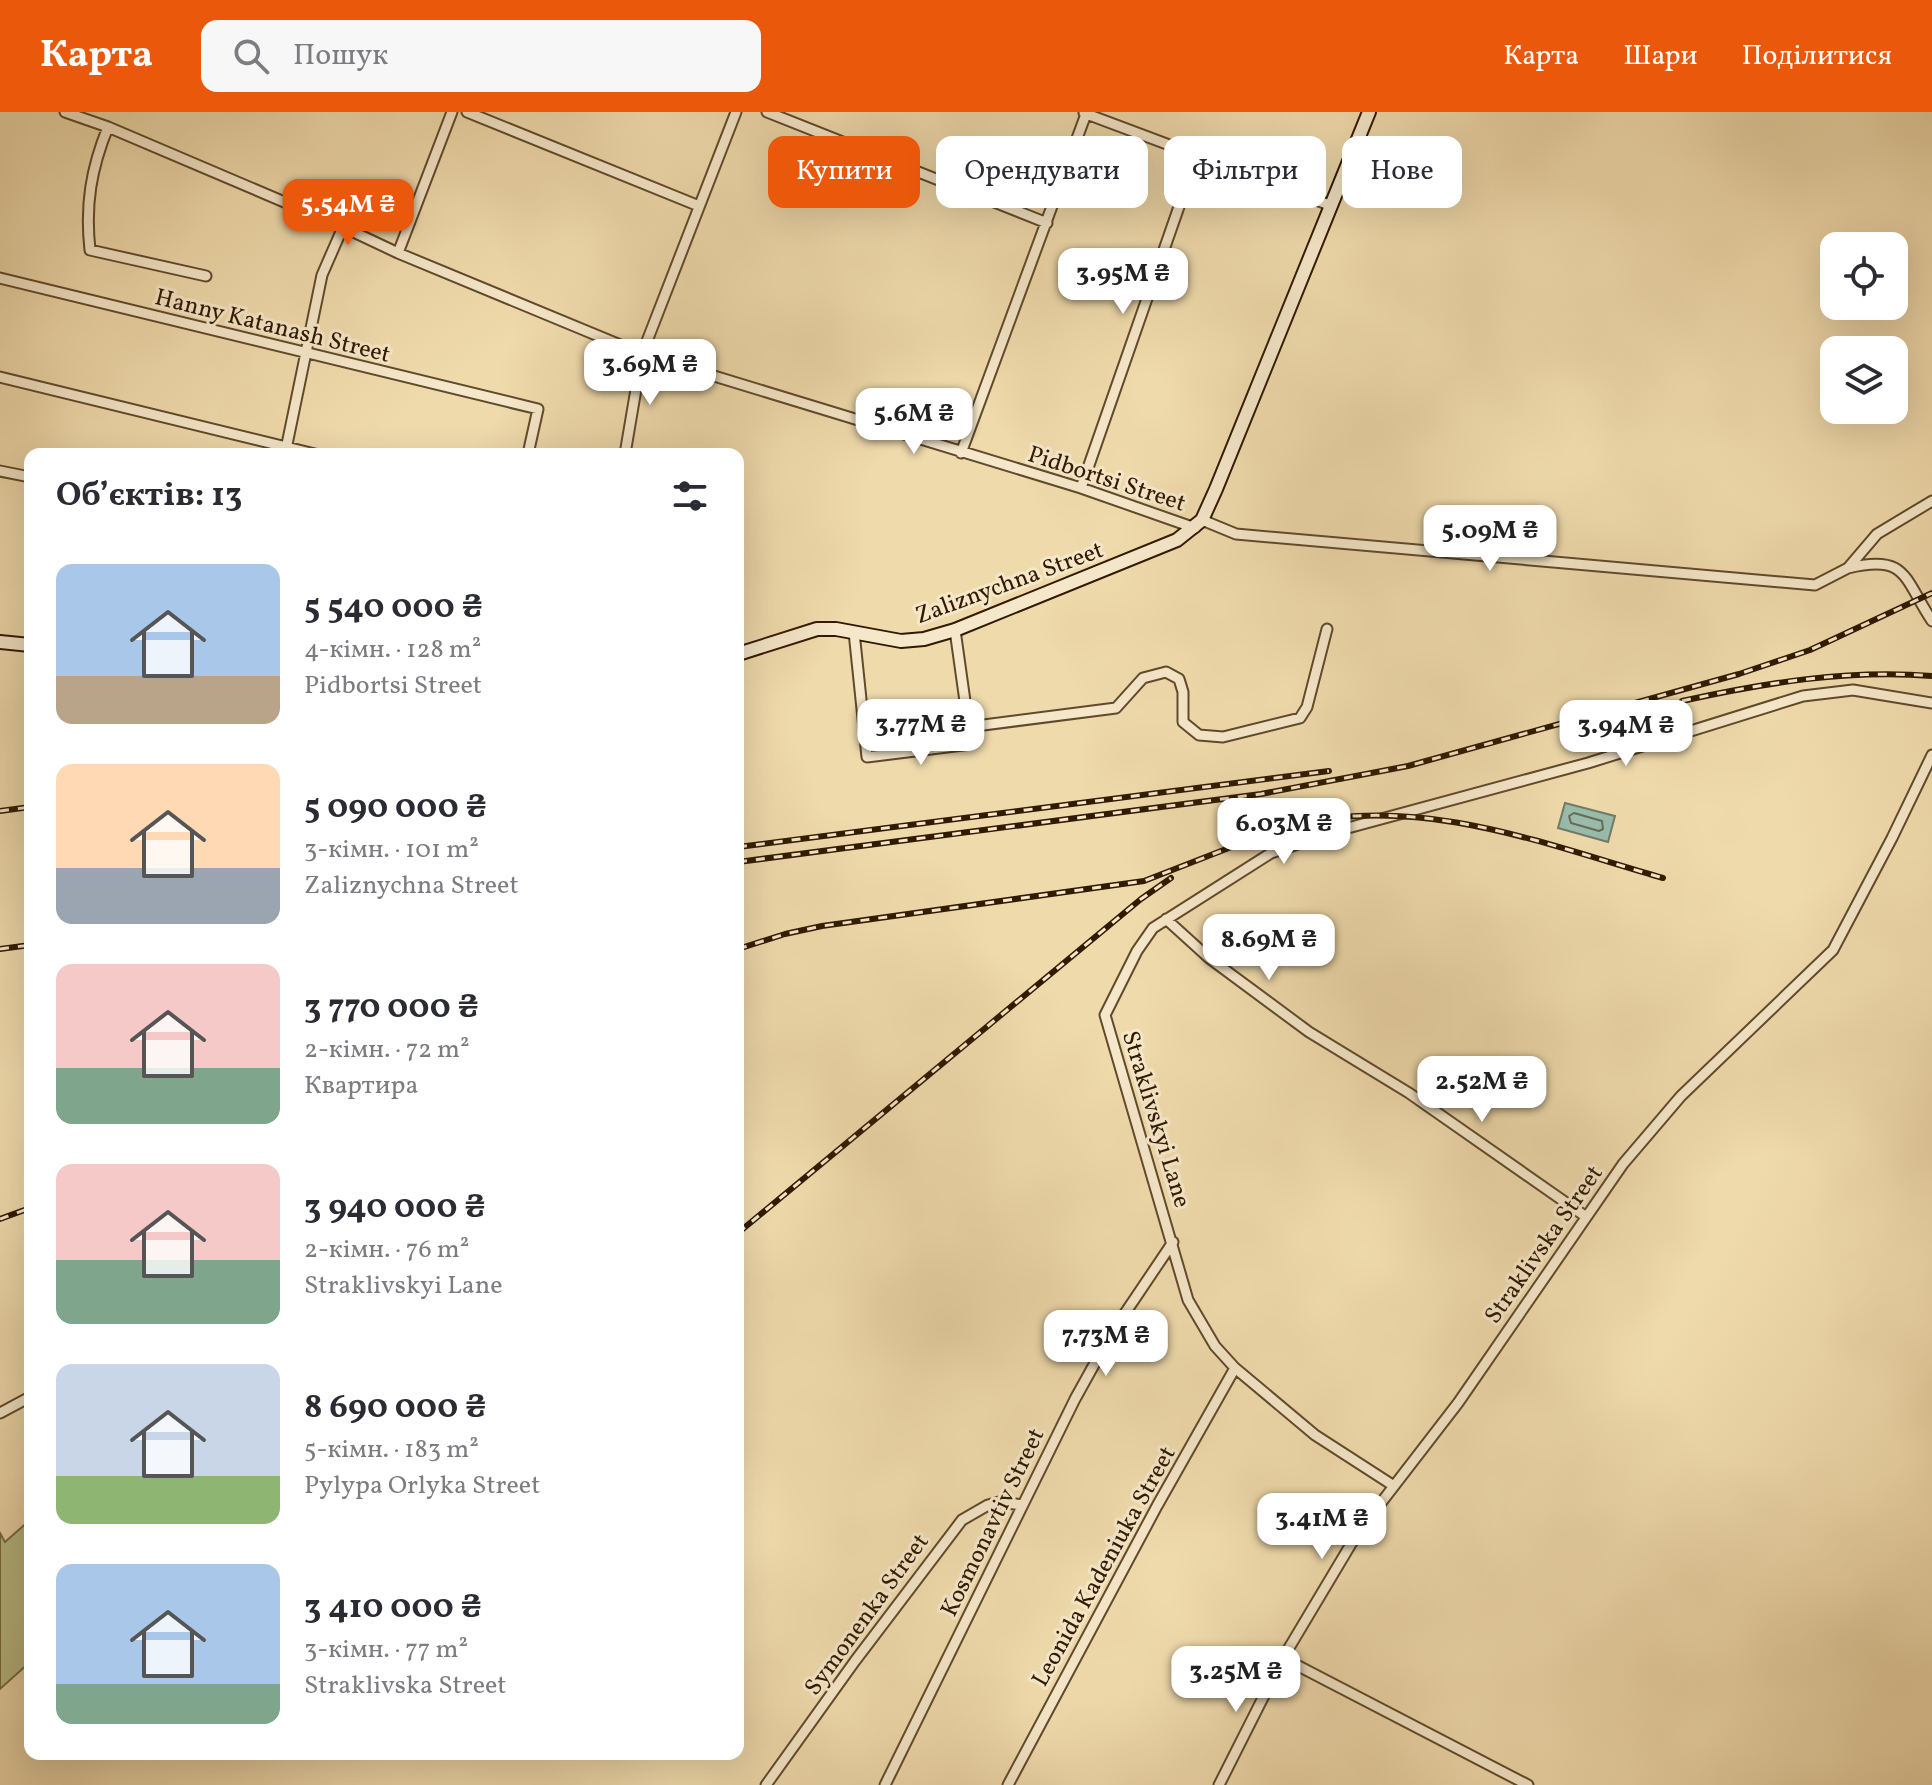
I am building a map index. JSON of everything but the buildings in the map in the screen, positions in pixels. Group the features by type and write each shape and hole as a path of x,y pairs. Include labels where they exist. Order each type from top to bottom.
{"main road":[{"path":"1199,524 1369,112"},
{"name":"Zaliznychna Street","path":"744,652 817,629 908,641 955,630 1155,551 1199,524"},
{"path":"0,642 24,644"}],"street":[{"name":"Pidbortsi Street","path":"65,112 80,115 398,253 642,354 1199,524"},
{"path":"398,253 452,112"},
{"path":"467,112 699,206"},
{"path":"626,448 642,354 736,112"},
{"path":"767,112 1047,223"},
{"path":"961,453 1047,223 1083,113 1164,143"},
{"path":"108,127 95,160 89,188 87,219 90,250 206,276"},
{"path":"1326,204 1332,206"},
{"path":"1081,488 1179,208"},
{"path":"286,448 322,275 343,227"},
{"name":"Hanny Katanash Street","path":"0,278 538,409 529,448"},
{"path":"0,377 273,448"},
{"path":"0,471 24,476"},
{"path":"1848,568 1877,534 1932,501"},
{"path":"1199,524 1236,534 1787,584 1815,585 1848,568 1881,562 1893,565 1903,575 1932,621"},
{"path":"968,727 1116,708 1143,678 1166,672 1179,679 1183,692 1183,722 1199,735 1223,737 1293,721 1300,718 1307,707 1327,629"},
{"path":"854,632 867,757 971,744 955,630"},
{"name":"Straklivskyi Lane","path":"1394,1486 1315,1435 1235,1368 1215,1346 1188,1300 1105,1015 1137,951 1153,928 1271,853 1346,828 1588,763 1776,703 1842,690 1932,703"},
{"name":"Straklivska Street","path":"1219,1785 1283,1658 1357,1534 1458,1403 1623,1164 1681,1096 1833,950 1932,755"},
{"path":"1166,919 1209,958 1309,1032 1409,1093 1585,1216"},
{"name":"Kosmonavtiv Street","path":"885,1785 1111,1334 1173,1242"},
{"name":"Leonida Kadeniuka Street","path":"1008,1785 1149,1520 1235,1368"},
{"path":"0,1413 24,1400"},
{"name":"Symonenka Street","path":"766,1785 962,1520 999,1502 1023,1505"},
{"path":"1283,1658 1528,1785"}],"green space":[{"path":"24,1525 24,1667 0,1689 0,1533 5,1542"}],"water":[{"path":"1565,803 1615,816 1608,842 1558,828"}],"railway":[{"path":"744,861 1261,794 1408,766 1739,674 1810,650 1932,593"},
{"path":"1682,701 1806,679 1869,674 1932,676"},
{"path":"744,846 1329,771"},
{"path":"744,947 822,926 1144,881 1257,837 1320,806"},
{"path":"0,811 24,808"},
{"path":"1299,823 1347,816 1439,820 1528,838 1663,878"},
{"path":"744,1228 1141,899 1171,878"},
{"path":"0,949 24,946"},
{"path":"0,1219 24,1210"}]}
